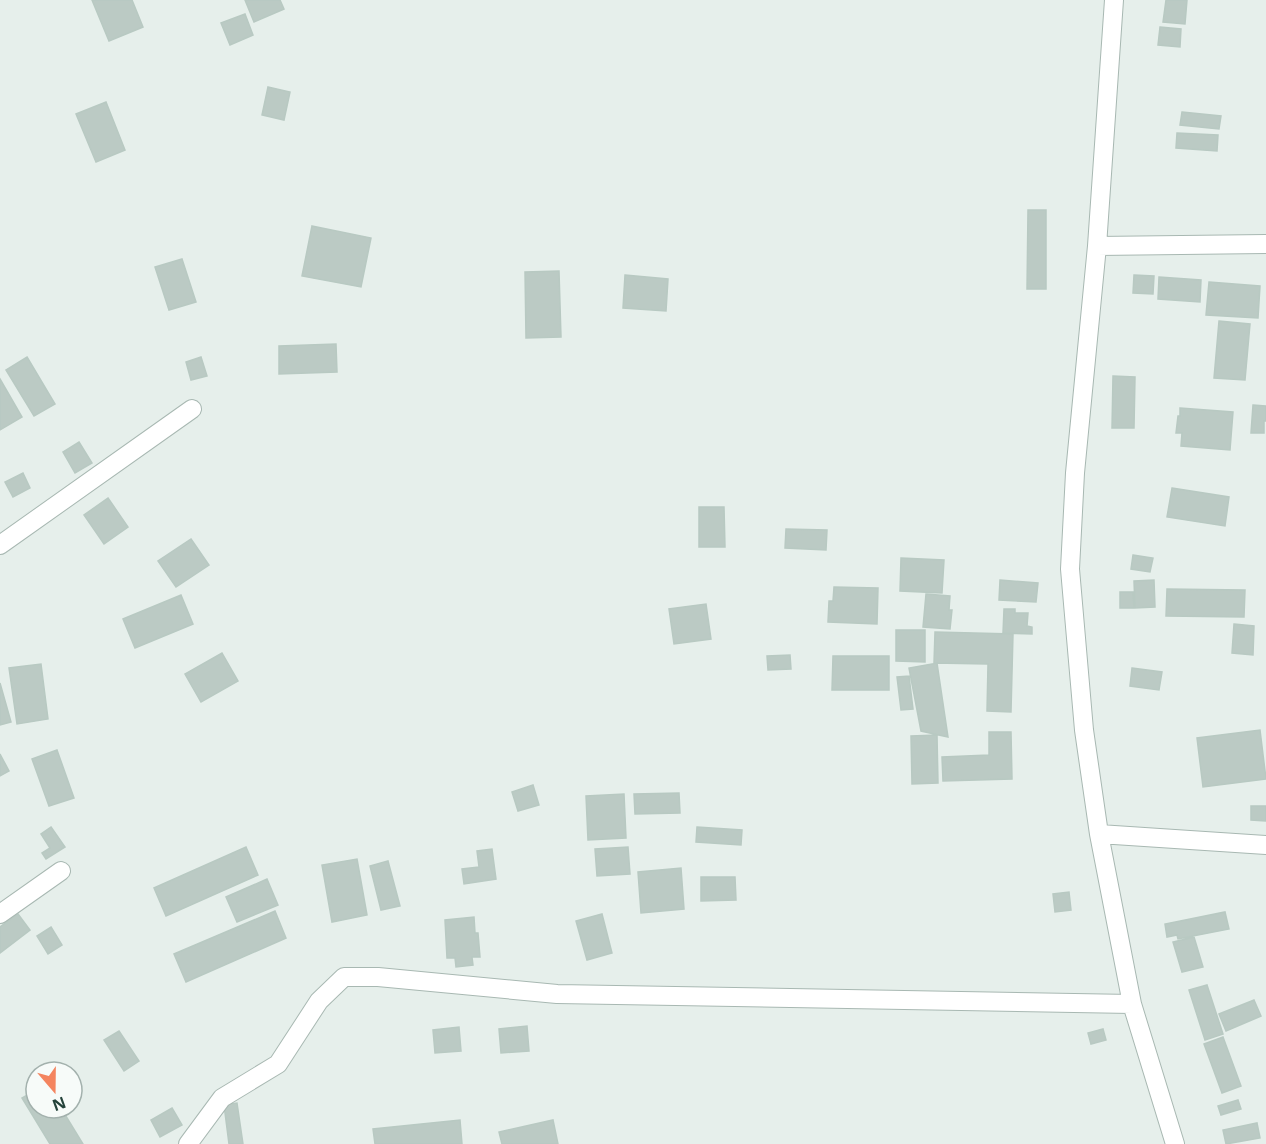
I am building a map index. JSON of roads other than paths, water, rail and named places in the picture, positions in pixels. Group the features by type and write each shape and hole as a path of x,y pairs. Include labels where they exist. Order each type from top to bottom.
{"street":[{"path":"1114,0 1097,246 1075,473 1070,569 1084,730 1099,834 1132,1004 1174,1144"},
{"path":"1097,246 1266,244"},
{"path":"0,545 192,409"},
{"path":"1099,834 1266,845"},
{"path":"0,914 61,871"},
{"path":"188,1144 222,1098 278,1064 319,1001 344,977 378,977 556,994 1132,1004"}]}
